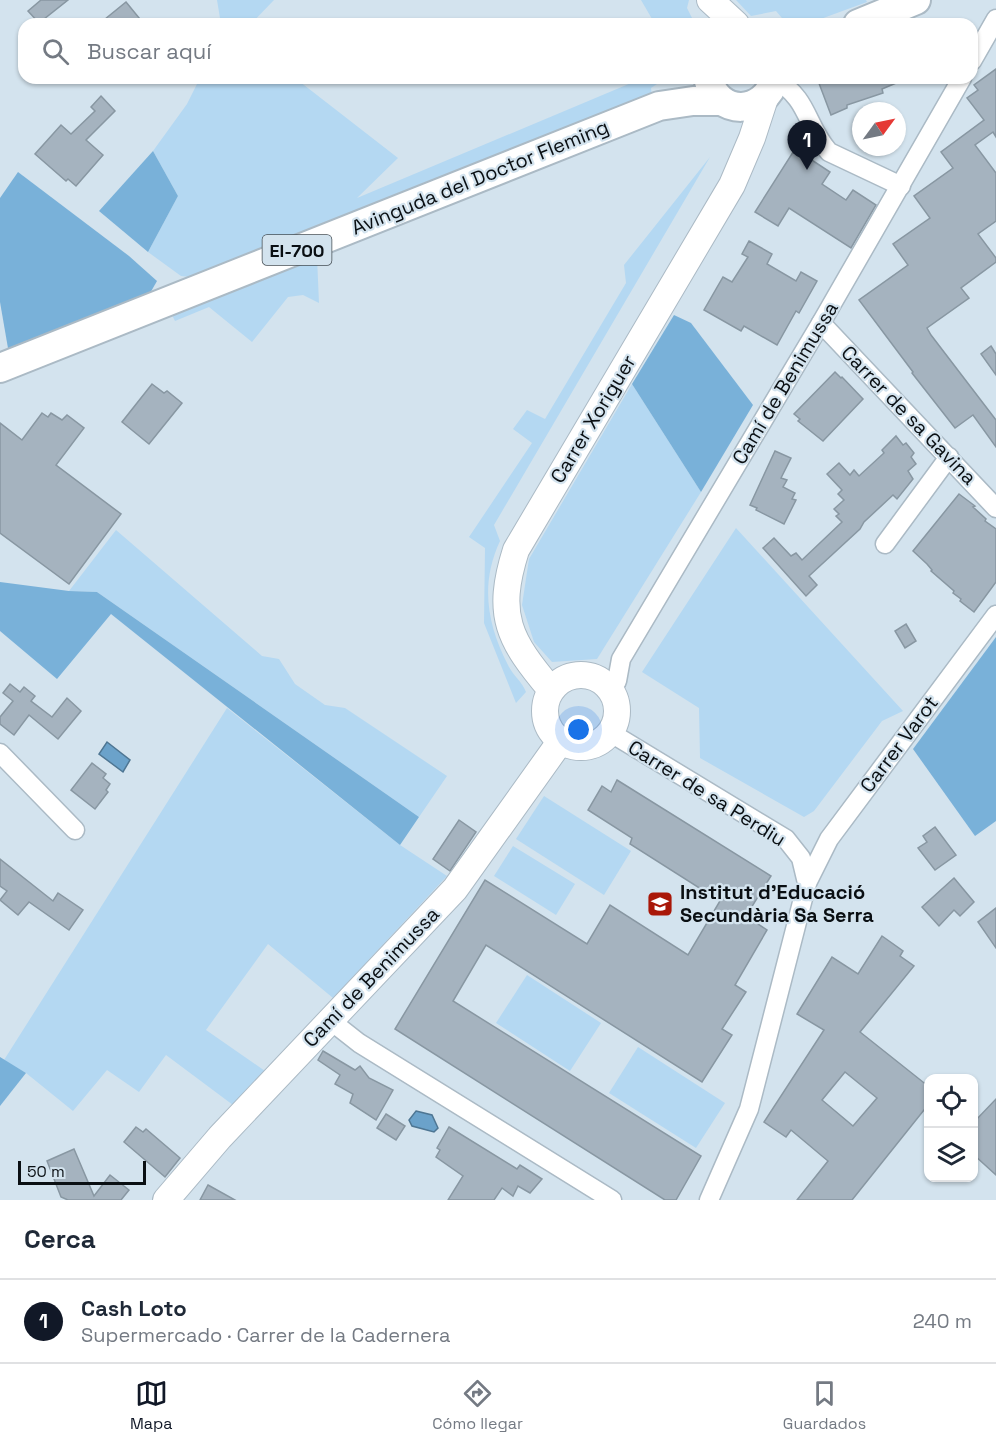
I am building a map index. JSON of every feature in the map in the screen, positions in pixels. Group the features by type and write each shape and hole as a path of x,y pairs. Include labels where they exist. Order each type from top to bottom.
{"main road":[{"path":"872,18 916,0"},
{"name":"Avinguda del Doctor Fleming","path":"659,106 687,84"},
{"name":"EI-700","path":"719,94 743,107 751,106 772,85"},
{"name":"Avinguda del Doctor Fleming","path":"0,368 659,106 719,94"}],"street":[{"path":"703,0 707,18"},
{"path":"710,0 730,18"},
{"path":"978,50 996,19"},
{"name":"Camí de Benimussa","path":"609,687 617,681 621,659 821,323 959,84"},
{"path":"772,85 788,87 800,101 821,143 829,152 901,186"},
{"name":"Carrer Xoriguer","path":"551,690 529,663 511,633 505,609 508,574 516,550 732,185 772,85"},
{"path":"719,94 740,129 745,153"},
{"name":"Carrer de sa Gavina","path":"821,323 996,508"},
{"path":"885,544 950,457"},
{"name":"Carrer Varot","path":"807,883 829,839 996,615"},
{"path":"579,675 596,677 609,687 616,701 618,718 611,733 597,745 578,748 560,742 548,727 544,708 551,690 564,679 579,675"},
{"name":"Carrer de sa Perdiu","path":"611,733 786,839 801,858 807,883"},
{"name":"Camí de Benimussa","path":"166,1200 220,1137 455,889 560,742"},
{"path":"0,753 75,830"},
{"path":"786,839 800,844 829,839"},
{"path":"709,1200 749,1109 807,883"},
{"path":"331,1021 359,1042 612,1200"}],"shaded area":[{"path":"217,0 274,0 257,18 220,18"},
{"path":"641,0 689,0 687,8 692,18 652,18"},
{"path":"736,0 866,0 867,2 823,18 782,18 776,11 751,16"},
{"path":"197,84 303,84 398,158 357,198 629,84 657,84 651,88 652,97 199,278 181,276 148,252 178,196 153,151 187,104"},
{"path":"153,151 178,196 148,252 99,211"},
{"path":"710,157 494,525 500,541 490,573 489,604 491,619 501,650 510,669 526,692 516,703 484,623 485,548 469,537 532,443 513,429 527,410 545,419 626,283 624,265"},
{"path":"18,172 129,256 157,281 149,295 9,354 0,302 0,198"},
{"path":"317,257 319,303 303,295 288,297 252,342 209,307 175,321 170,311"},
{"path":"674,315 691,323 753,405 701,492 632,384"},
{"path":"632,384 701,492 597,659 552,662 534,642 522,605 529,559"},
{"path":"736,528 903,711 882,721 814,811 804,817 700,758 699,708 642,672"},
{"path":"116,530 262,656 279,659 295,684 325,705 345,708 447,776 419,817 97,592 69,591"},
{"path":"0,582 69,591 97,592 419,817 400,845 111,614 57,679 0,631"},
{"path":"996,637 996,821 975,836 913,749"},
{"path":"227,708 400,845 447,876 333,998 268,944 206,1030 265,1071 233,1105 166,1055 139,1092 107,1070 73,1111 26,1073 4,1060"},
{"path":"107,742 130,760 123,772 99,754"},
{"path":"544,796 631,851 604,895 516,839"},
{"path":"513,846 575,884 556,915 494,876"},
{"path":"527,975 601,1023 570,1071 496,1023"},
{"path":"638,1047 725,1103 696,1148 609,1093"},
{"path":"0,1057 26,1073 0,1106"},
{"path":"416,1111 432,1115 438,1128 434,1132 412,1126 409,1120"}],"building":[{"path":"41,0 68,0 45,18 34,18 28,11"},
{"path":"126,2 139,18 106,18"},
{"path":"996,69 996,137 993,132 975,145 996,173 996,221 978,234 996,258 996,262 961,288 969,298 927,328 996,420 996,447 973,415 955,428 859,300 908,265 893,244 930,218 914,196 953,168 941,152 984,120 967,98 978,90 974,85"},
{"path":"819,84 894,84 882,89 883,93 852,102 847,105 847,108 831,115"},
{"path":"101,96 115,111 86,140 103,155 76,186 68,179 66,181 35,154 61,125 71,134 95,111 91,107"},
{"path":"795,149 830,172 822,184 846,200 853,190 876,205 851,248 789,208 778,226 755,212"},
{"path":"749,241 772,254 767,264 796,281 801,272 817,281 799,313 796,311 777,345 744,326 741,331 704,310 723,277 732,282 748,257 742,254"},
{"path":"991,346 996,354 996,375 981,354"},
{"path":"835,372 863,399 823,441 798,421 800,419 794,414"},
{"path":"152,384 164,393 167,391 182,403 149,444 122,422"},
{"path":"42,413 48,417 51,413 62,420 67,415 84,428 56,465 121,514 69,584 0,533 0,423 22,440"},
{"path":"896,436 914,453 911,457 916,464 908,471 913,479 897,499 893,495 809,576 817,585 806,596 763,548 774,538 791,556 796,553 802,560 842,522 836,516 839,514 834,509 844,500 838,494 842,490 827,474 839,463 850,475 854,470 859,476 884,453 882,450"},
{"path":"775,451 791,458 781,478 787,480 783,487 795,493 792,499 796,500 784,524 750,505"},
{"path":"959,494 975,506 973,507 986,519 985,521 996,529 996,582 974,612 960,601 961,599 953,593 954,591 913,551"},
{"path":"906,624 916,641 905,648 895,631"},
{"path":"10,684 20,692 24,687 35,696 31,701 52,717 67,698 81,711 58,739 29,715 14,735 0,724 0,717 13,701 3,693"},
{"path":"92,763 106,774 103,778 110,784 106,790 108,792 95,809 71,790"},
{"path":"617,780 771,876 746,916 767,930 735,985 746,992 722,1029 732,1035 702,1082 486,945 453,1001 701,1156 676,1200 665,1200 395,1029 485,880 587,944 610,905 688,955 720,901 630,844 632,838 588,810 602,786 611,792"},
{"path":"459,820 476,832 450,871 433,859"},
{"path":"935,827 956,855 935,870 918,848 927,842 923,836"},
{"path":"0,859 53,901 58,893 83,910 69,930 29,902 18,915 0,900 7,891 0,886"},
{"path":"954,878 974,902 960,916 954,910 939,926 922,907"},
{"path":"996,908 996,948 978,922"},
{"path":"882,936 903,951 900,956 914,966 860,1032 924,1083 924,1110 852,1200 797,1200 828,1161 791,1130 786,1137 764,1122 824,1030 797,1014 832,957 858,974","holes":["845,1072 877,1098 853,1126 822,1100"]},
{"path":"323,1051 355,1070 360,1066 369,1078 393,1090 376,1120 350,1103 353,1094 335,1084 340,1075 318,1060"},
{"path":"996,1099 996,1175 978,1159 978,1118"},
{"path":"386,1114 405,1126 396,1140 377,1128"},
{"path":"136,1127 143,1132 146,1129 180,1158 165,1177 124,1142"},
{"path":"449,1127 517,1169 520,1165 542,1179 530,1193 518,1186 513,1196 502,1188 494,1200 448,1200 463,1176 436,1157 440,1150 437,1148"},
{"path":"74,1149 94,1196 110,1175 129,1190 121,1200 68,1200 61,1197 47,1161"},
{"path":"208,1185 235,1200 200,1200"}],"place":[{"name":"Cash Loto","path":"807,170"},
{"name":"Institut d'Educació Secundària Sa Serra","path":"660,904"}]}
